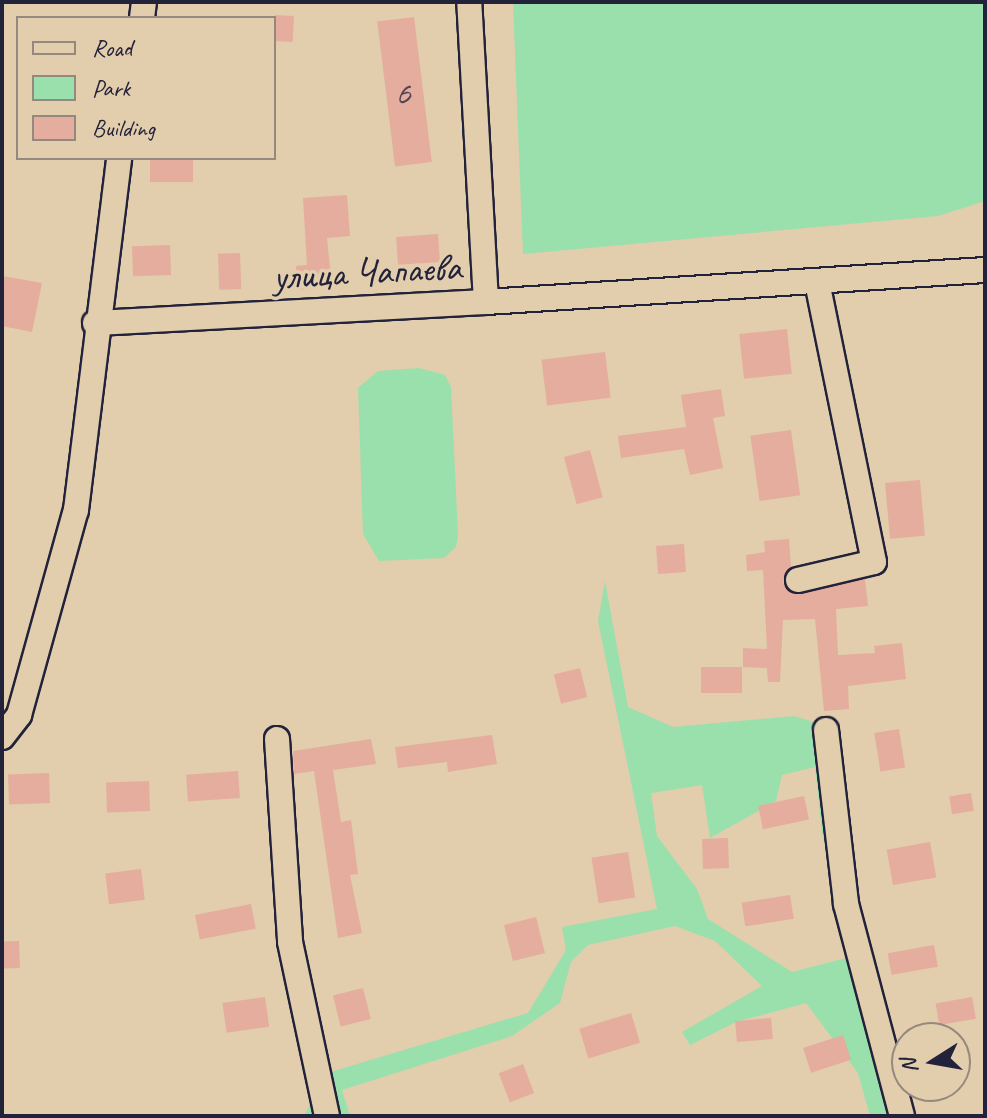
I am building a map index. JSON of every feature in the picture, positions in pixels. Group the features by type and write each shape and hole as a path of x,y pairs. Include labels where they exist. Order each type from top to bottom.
{"street":[{"name":"улица Чапаева","path":"95,323 486,302 469,2"},
{"path":"2,737 19,715 76,510 95,323 119,160"},
{"path":"486,302 985,270"},
{"path":"798,580 874,562 817,282"},
{"path":"826,730 846,904 902,1116"},
{"path":"277,739 290,942 327,1116"}],"green space":[{"path":"513,2 985,2 985,201 938,216 523,254"},
{"path":"419,368 445,375 451,387 456,547 444,558 379,561 363,534 358,388 378,371"},
{"path":"605,581 628,707 673,727 794,716 814,722 841,778 847,868 891,1036 891,1102 908,1102 912,1116 870,1116 858,1073 806,1003 736,1022 690,1045 682,1032 762,986 715,941 675,926 588,945 571,962 560,1003 512,1036 342,1090 350,1116 304,1116 327,1073 528,1013 566,950 562,927 657,909 598,621","holes":["815,767 822,833 850,957 792,972 708,919 697,889 657,836 651,793 702,785 710,838 776,801 782,775"]}],"building":[{"path":"275,15 294,16 293,42 276,41"},
{"path":"414,17 432,162 395,166 377,22"},
{"path":"150,160 193,160 193,182 150,182"},
{"path":"347,195 350,236 327,238 332,287 298,290 296,266 307,265 303,198"},
{"path":"438,234 440,262 398,265 396,237"},
{"path":"170,245 171,275 133,276 132,246"},
{"path":"240,253 241,289 219,290 218,254"},
{"path":"2,276 42,283 32,332 2,326"},
{"path":"787,329 792,374 744,379 739,334"},
{"path":"605,352 611,398 547,405 541,360"},
{"path":"721,389 725,416 713,418 723,468 690,475 684,449 621,458 618,436 686,427 681,395"},
{"path":"791,430 800,495 760,501 750,436"},
{"path":"590,450 603,497 577,504 564,457"},
{"path":"920,480 925,536 890,539 885,483"},
{"path":"789,539 791,567 783,583 793,594 865,579 868,606 836,609 838,655 875,653 874,646 902,643 906,679 848,686 849,709 824,711 815,619 783,620 780,682 768,682 767,668 743,667 743,648 767,649 763,570 747,571 746,555 765,552 764,541"},
{"path":"684,544 686,572 658,574 656,546"},
{"path":"701,667 742,667 742,693 701,693"},
{"path":"580,668 587,697 561,704 554,675"},
{"path":"899,729 905,768 880,771 874,733"},
{"path":"492,735 497,764 448,772 447,762 398,768 395,747"},
{"path":"371,739 376,764 333,770 341,822 351,820 358,874 350,875 362,933 338,938 314,771 294,774 293,751"},
{"path":"238,771 240,798 188,802 186,775"},
{"path":"49,773 50,803 9,804 8,774"},
{"path":"149,781 150,811 107,812 106,783"},
{"path":"971,793 974,811 952,814 949,796"},
{"path":"804,796 809,819 763,829 758,806"},
{"path":"728,838 729,868 703,869 702,839"},
{"path":"930,842 936,877 893,885 887,850"},
{"path":"628,852 635,897 599,903 591,858"},
{"path":"141,869 145,900 109,904 105,873"},
{"path":"790,895 794,919 745,926 742,903"},
{"path":"251,904 256,929 200,939 195,915"},
{"path":"536,917 545,953 513,961 504,925"},
{"path":"19,941 20,968 3,969 2,942"},
{"path":"934,945 938,967 892,975 888,953"},
{"path":"363,988 371,1019 341,1027 333,995"},
{"path":"265,997 269,1027 227,1033 222,1003"},
{"path":"972,997 976,1019 939,1022 936,1003"},
{"path":"631,1013 640,1043 588,1058 579,1029"},
{"path":"771,1018 773,1039 737,1042 735,1021"},
{"path":"843,1035 851,1060 811,1073 803,1048"},
{"path":"523,1064 534,1093 510,1102 499,1073"}]}
